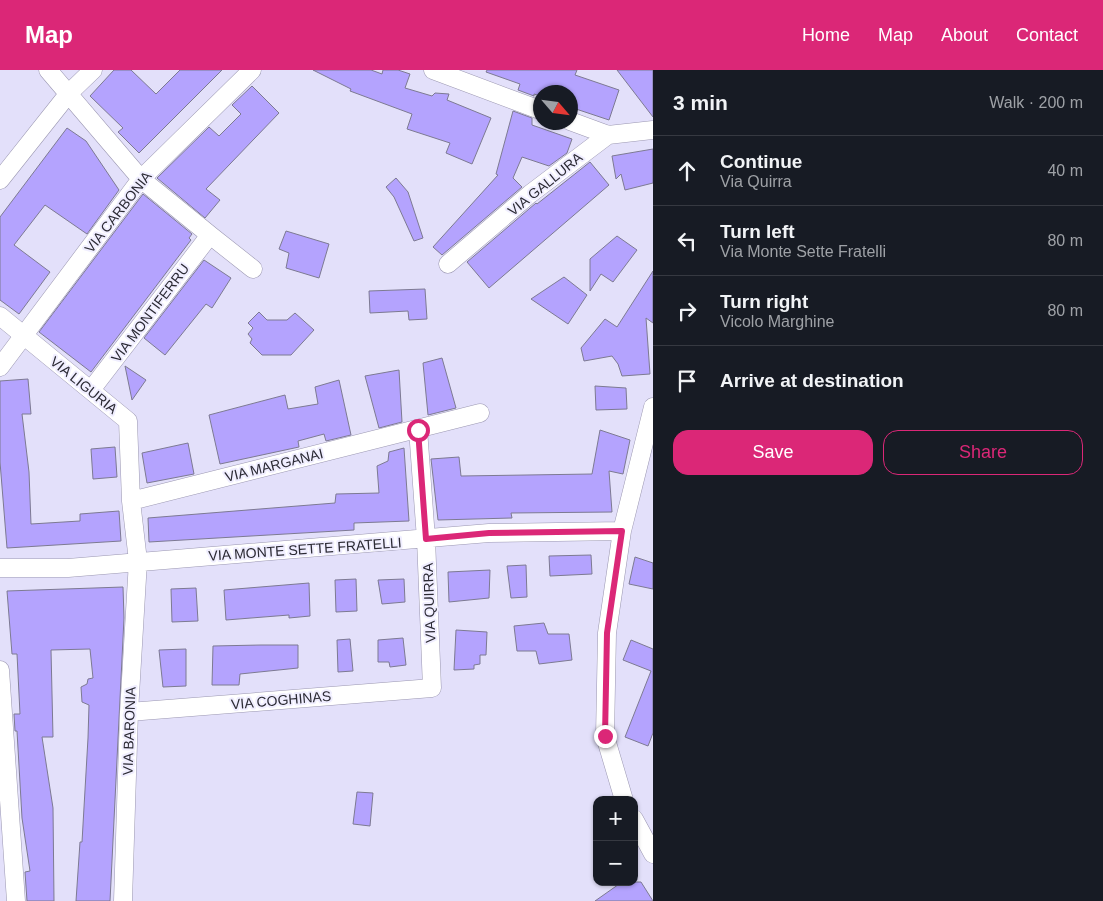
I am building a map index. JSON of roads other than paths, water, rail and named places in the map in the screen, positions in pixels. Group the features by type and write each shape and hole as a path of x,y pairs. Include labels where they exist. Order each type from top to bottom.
{"street":[{"path":"48,70 141,179 253,269"},
{"path":"0,180 69,93 93,70"},
{"name":"VIA CARBONIA","path":"0,367 141,179 252,70"},
{"path":"433,70 533,107"},
{"path":"578,124 608,134 653,130"},
{"name":"VIA GALLURA","path":"448,264 530,194 608,134"},
{"name":"VIA MONTIFERRU","path":"91,390 210,235"},
{"name":"VIA LIGURIA","path":"0,316 128,421 130,501 138,562"},
{"path":"623,796 605,736 607,633 622,531 653,407"},
{"name":"VIA MARGANAI","path":"130,501 480,413"},
{"name":"VIA QUIRRA","path":"418,430 426,539 432,688"},
{"name":"VIA MONTE SETTE FRATELLI","path":"0,568 68,568 489,533 622,531"},
{"name":"VIA BARONIA","path":"123,901 129,712 138,562"},
{"path":"0,670 10,891"},
{"name":"VIA COGHINAS","path":"129,712 432,688"},
{"path":"638,826 653,854"}]}
